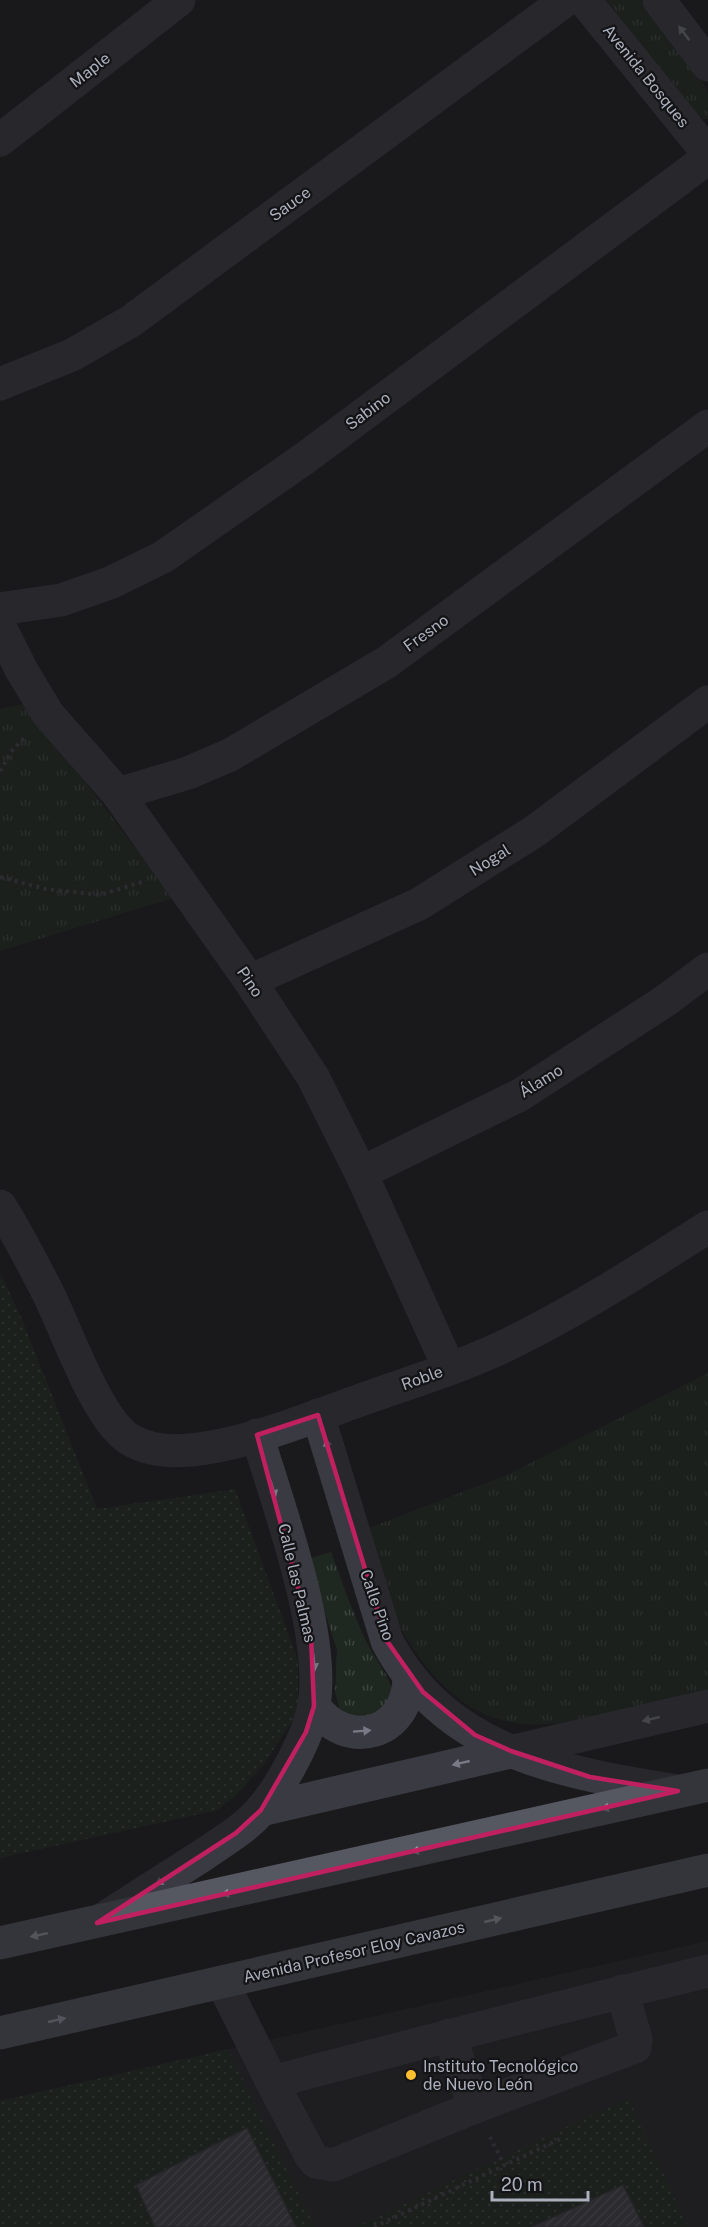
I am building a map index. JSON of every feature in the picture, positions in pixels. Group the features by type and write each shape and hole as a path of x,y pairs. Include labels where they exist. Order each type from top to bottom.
{"main road":[{"path":"0,1943 693,1788"},
{"name":"Avenida Profesor Eloy Cavazos","path":"0,2033 699,1875"}],"street":[{"name":"Maple","path":"0,140 179,0"},
{"name":"Sauce","path":"0,384 72,356 131,321 566,0"},
{"name":"Avenida Bosques","path":"584,0 708,153"},
{"path":"659,0 708,65"},
{"name":"Sabino","path":"0,609 61,600 110,582 163,557 305,458 708,158"},
{"name":"Fresno","path":"118,794 188,773 231,755 387,662 708,426"},
{"name":"Pino","path":"0,627 22,671 48,714 118,794 250,981 313,1077 361,1173 449,1368"},
{"name":"Nogal","path":"250,981 419,904 535,831 708,702"},
{"name":"Álamo","path":"361,1173 520,1095 665,1001 708,969"},
{"name":"Roble","path":"0,1206 49,1294 103,1408 115,1426 129,1439 145,1446 168,1451 193,1450 257,1435 449,1368 510,1344 565,1315 708,1227"},
{"name":"Calle Pino","path":"318,1415 387,1641 409,1676 439,1708 475,1735 512,1751 590,1777 693,1788"},
{"name":"Calle las Palmas","path":"97,1923 236,1833 261,1810 296,1755 314,1706 316,1678 304,1597 257,1435"},
{"path":"314,1706 332,1725 343,1731 368,1732 392,1721 400,1712 406,1700 409,1676"},
{"path":"261,1810 708,1706"},
{"path":"272,2082 449,2035 708,1971"},
{"path":"222,1982 311,2156 325,2165 333,2165 475,2107 635,2046 636,2039 622,1992"},
{"path":"449,2035 475,2107"}],"path":[{"path":"0,771 11,753 48,714"},
{"path":"0,877 46,889 100,895 174,873"},
{"path":"374,2227 560,2139"}],"highlighted area":[{"path":"318,1415 387,1641 423,1692 475,1735 511,1751 590,1777 678,1791 97,1923 236,1833 261,1810 306,1732 314,1706 311,1636 257,1435"}],"shaded area":[{"name":"Instituto Tecnológico de Nuevo León","path":"708,1941 708,2227 0,2227 0,2101"}],"green space":[{"path":"606,0 640,0 705,86 708,93 708,119 703,119 687,104"},
{"path":"22,704 92,791 173,898 0,951 0,709"},
{"path":"0,1273 21,1317 97,1509 235,1489 298,1660 298,1712 265,1763 237,1794 218,1810 0,1858"},
{"path":"708,1373 708,1691 603,1717 546,1724 498,1719 482,1713 452,1693 416,1653 398,1623 385,1589 369,1528 509,1474"},
{"path":"331,1552 360,1628 387,1677 393,1693 394,1701 375,1718 341,1714 335,1692 337,1650 308,1559"},
{"path":"228,2049 315,2227 0,2227 0,2101"},
{"path":"628,2098 688,2227 355,2227"}],"building":[{"path":"247,2128 296,2227 155,2227 136,2185"},
{"path":"623,2185 644,2227 532,2227"}],"place":[{"name":"Instituto Tecnológico de Nuevo León","path":"411,2075"}]}
